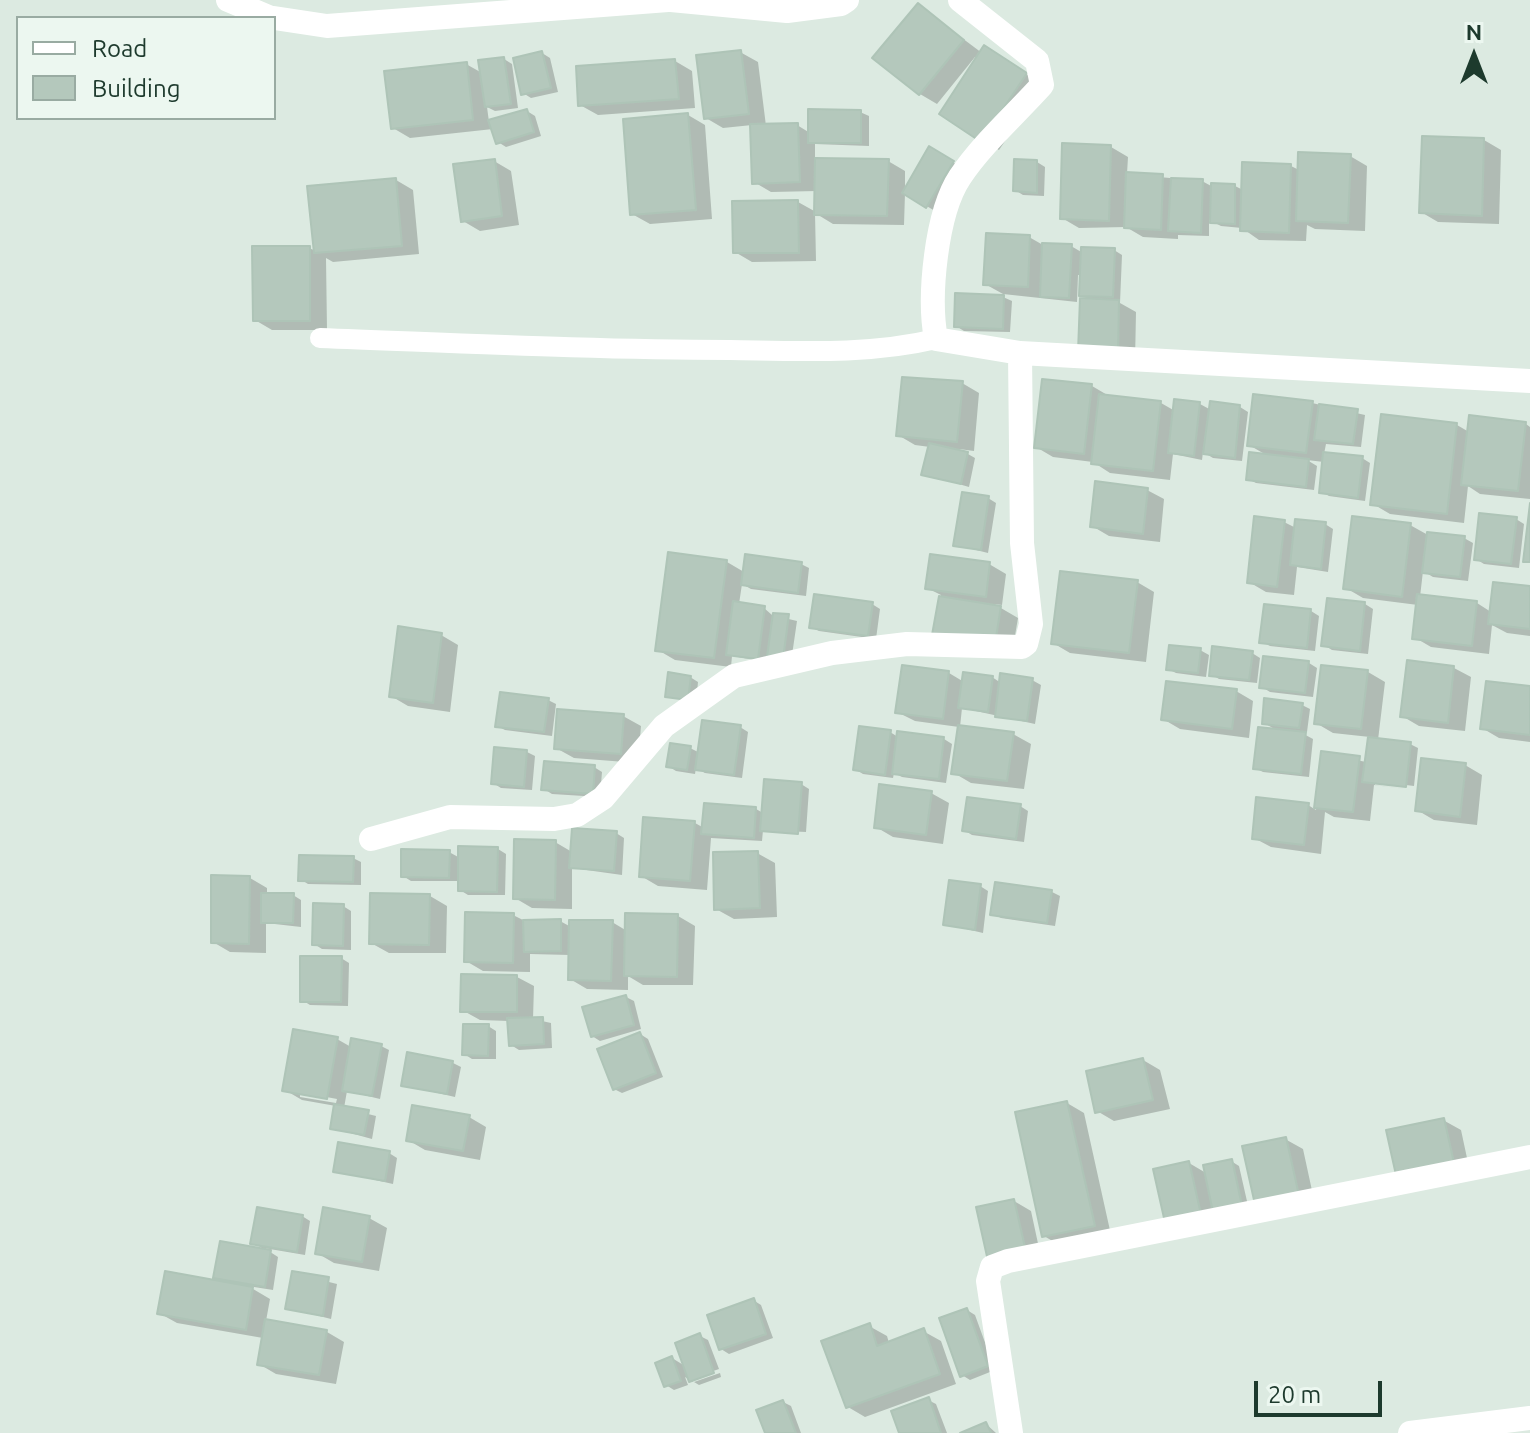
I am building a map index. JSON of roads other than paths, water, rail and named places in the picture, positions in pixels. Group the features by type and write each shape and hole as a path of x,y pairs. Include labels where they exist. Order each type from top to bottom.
{"street":[{"path":"228,0 267,16"},
{"path":"276,19 327,26 669,0 787,11 841,4 847,0"},
{"path":"960,0 1037,61 1042,85 959,179 940,236 932,283 936,339 1020,353 1530,381"},
{"path":"371,839 450,817 554,819 577,815 603,798 664,726 734,676 832,653 907,644 1026,644 1031,624 1022,543 1020,353"},
{"path":"1011,1433 988,1281 992,1267 1008,1261 1530,1157"},
{"path":"1410,1433 1530,1418"}],"lane":[{"path":"320,338 793,351 902,347 936,339"}]}
